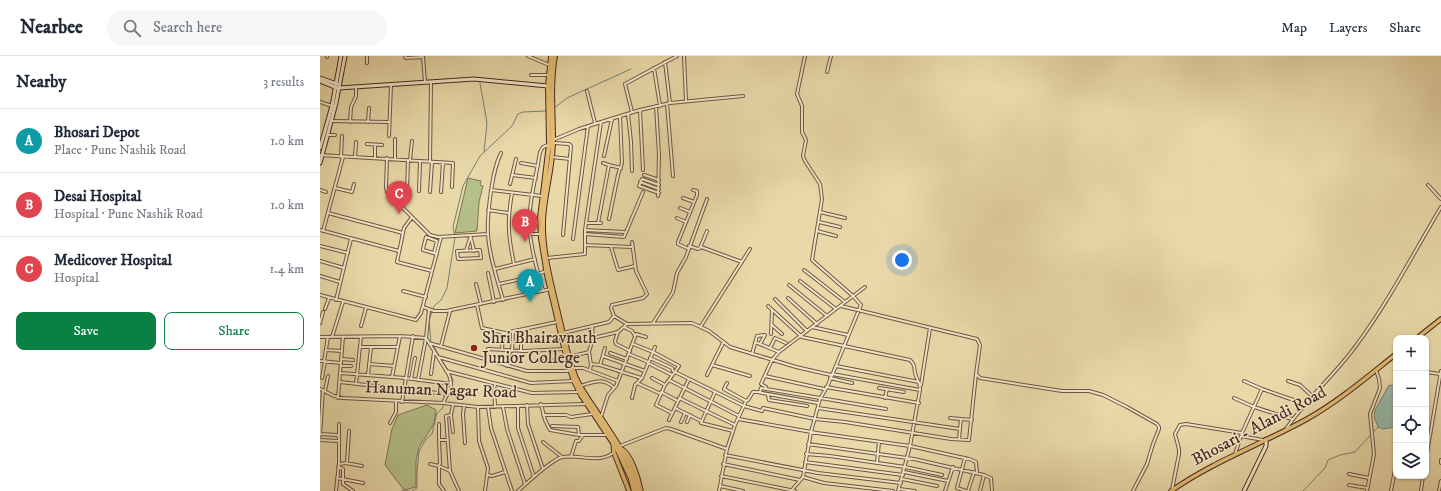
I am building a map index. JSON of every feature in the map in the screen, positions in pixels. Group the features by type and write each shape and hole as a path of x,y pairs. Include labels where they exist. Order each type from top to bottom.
{"highway":[{"path":"551,56 548,75 551,157 540,218 540,234 546,271 574,381 587,404 612,442 622,454 640,491"},
{"path":"549,86 555,56"},
{"path":"551,143 544,197 543,223 551,289 557,322 568,358"},
{"path":"571,370 620,447 634,491"}],"main road":[{"path":"320,148 339,86 341,56"},
{"path":"320,163 321,155 332,121 345,56"},
{"path":"320,78 339,86"},
{"path":"320,81 339,86 356,86 474,79 549,86"},
{"path":"1421,335 1441,319"},
{"name":"Bhosari - Alandi Road","path":"1172,491 1202,471 1322,411 1393,356"},
{"path":"1244,491 1266,446 1264,440"},
{"path":"612,442 614,453 629,491"},
{"path":"620,447 626,452 638,477 640,491"}],"street":[{"path":"367,56 367,63"},
{"path":"405,56 406,58 423,57 425,82"},
{"path":"528,56 550,65"},
{"path":"632,112 625,84 677,56"},
{"path":"684,56 686,101"},
{"path":"803,478 808,444 818,404 836,366 861,305 853,296 812,262 822,199 822,189 818,179 803,156 806,140 802,132 802,106 797,94 805,56"},
{"path":"827,72 831,56"},
{"path":"665,62 673,176"},
{"path":"654,68 660,106"},
{"path":"531,75 548,75"},
{"path":"430,192 431,81"},
{"path":"389,136 392,84"},
{"path":"350,122 351,108 356,96 356,86"},
{"path":"587,91 595,124"},
{"path":"543,291 530,234 530,215 541,149 545,145 588,126 656,106 686,101 743,96"},
{"path":"320,102 332,106"},
{"path":"656,106 659,155 658,196"},
{"path":"368,122 369,108"},
{"path":"640,110 643,170"},
{"path":"628,114 632,171"},
{"path":"609,219 623,160 620,116"},
{"path":"604,156 612,119"},
{"path":"332,121 390,122"},
{"path":"547,258 585,254 584,234 601,122"},
{"path":"573,239 588,126"},
{"path":"328,135 335,135"},
{"path":"342,136 342,157 328,213 321,231 399,251"},
{"path":"395,139 395,159"},
{"path":"407,190 412,141"},
{"path":"355,157 356,142"},
{"path":"551,143 571,145 563,235"},
{"path":"367,144 382,145"},
{"path":"375,145 375,158"},
{"path":"501,153 496,166 491,190 488,210 488,234 503,300"},
{"path":"321,155 454,163 452,187"},
{"path":"551,157 570,159"},
{"path":"387,158 386,190 430,235 434,237 488,234"},
{"path":"510,184 516,159"},
{"path":"419,191 420,161"},
{"path":"441,192 443,163"},
{"path":"521,163 538,166"},
{"path":"603,163 621,168"},
{"path":"586,223 600,222 610,165"},
{"path":"512,175 536,178"},
{"path":"644,175 659,180"},
{"path":"640,182 642,179 659,185"},
{"path":"640,182 658,189"},
{"path":"640,182 639,186 659,193"},
{"path":"335,188 352,192 354,184"},
{"path":"1428,185 1441,198"},
{"path":"320,190 326,192"},
{"path":"491,190 544,197"},
{"path":"693,190 698,193 678,243 698,249 701,247 742,262"},
{"path":"512,192 508,213 509,236 514,264"},
{"path":"584,234 624,237 643,192"},
{"path":"683,198 694,202"},
{"path":"653,323 673,292 677,273 689,247 707,199"},
{"path":"1285,430 1292,419 1347,357 1378,315 1441,206"},
{"path":"680,208 690,212"},
{"path":"488,210 508,213"},
{"path":"820,212 845,218"},
{"path":"328,213 403,233"},
{"path":"412,217 407,223 403,233 398,262 432,271"},
{"path":"677,218 686,222"},
{"path":"818,222 840,226"},
{"path":"585,230 624,232"},
{"path":"701,247 707,231"},
{"path":"817,231 836,236"},
{"path":"530,234 540,234"},
{"path":"435,253 441,236"},
{"path":"471,236 474,250"},
{"path":"466,251 471,236"},
{"path":"320,295 416,320 420,316 426,297 432,271 435,253 437,241 426,237 423,249 435,253"},
{"path":"336,300 351,239"},
{"path":"632,242 635,266 646,295 643,298 612,305 610,308 614,316 627,324 672,324 689,322 701,326 730,347 772,360 832,374 920,390"},
{"path":"584,245 632,247"},
{"path":"320,246 348,253"},
{"path":"611,247 618,270 635,266"},
{"path":"701,326 750,249"},
{"path":"480,250 481,258 458,259 458,251 466,251 480,250"},
{"path":"495,269 535,259"},
{"path":"320,261 344,268"},
{"path":"804,270 845,302"},
{"path":"499,284 546,271"},
{"path":"488,273 494,302"},
{"path":"320,276 340,282"},
{"path":"800,280 836,309"},
{"path":"476,284 481,304"},
{"path":"789,285 828,316"},
{"path":"766,387 761,384 772,360 779,352 865,287"},
{"path":"423,307 431,310 450,311 551,289"},
{"path":"403,292 426,297"},
{"path":"325,309 329,298"},
{"path":"788,298 817,324"},
{"path":"775,299 807,331"},
{"path":"332,337 343,302"},
{"path":"477,305 482,328 503,333 557,322"},
{"path":"768,306 799,336 844,347 910,360 914,366 920,390"},
{"path":"650,358 672,368 674,372 744,406 762,411 763,408 815,419 845,422 959,440 969,440 980,345 977,339 841,306"},
{"path":"361,326 366,308"},
{"path":"418,380 431,310"},
{"path":"771,334 772,310"},
{"path":"440,347 450,311"},
{"path":"320,323 323,312"},
{"path":"563,333 610,322 614,316"},
{"path":"593,338 618,332 627,324"},
{"path":"772,325 782,334"},
{"path":"590,370 591,364 589,352 593,338 592,326"},
{"path":"601,418 608,395 618,381 635,337 632,331 624,327"},
{"path":"812,327 848,335"},
{"path":"914,491 899,490 919,403 930,328"},
{"path":"521,330 521,351"},
{"path":"507,366 511,351 513,332"},
{"path":"618,332 615,342 616,344 630,350"},
{"path":"502,350 503,333"},
{"path":"635,337 636,334 646,337"},
{"path":"752,354 757,335 764,335 760,344"},
{"path":"392,377 400,336"},
{"path":"320,337 343,338 413,336 426,338"},
{"path":"402,402 413,336"},
{"path":"322,378 328,337"},
{"path":"356,384 360,337"},
{"path":"338,398 343,338"},
{"path":"426,338 450,379 451,384 443,403"},
{"path":"770,348 775,338 786,343"},
{"path":"755,342 779,352"},
{"path":"429,343 527,371 571,370 582,368 618,381"},
{"path":"707,376 723,343"},
{"path":"633,344 653,352 678,366 665,385 656,404 672,413"},
{"path":"360,347 398,347"},
{"path":"368,375 371,347"},
{"path":"632,398 635,386 645,371 655,347"},
{"path":"600,365 605,348"},
{"path":"484,359 487,349 511,351 564,349"},
{"path":"326,350 342,351"},
{"path":"431,374 434,352"},
{"path":"537,361 568,358 589,352"},
{"path":"610,353 627,359"},
{"path":"629,354 672,375"},
{"path":"603,356 645,371"},
{"path":"438,357 531,383 574,381"},
{"path":"411,379 415,358"},
{"path":"341,359 353,360"},
{"path":"320,361 351,366"},
{"path":"369,364 394,366"},
{"path":"591,364 600,365 641,378"},
{"path":"712,365 750,376"},
{"path":"836,366 919,382"},
{"path":"1349,485 1367,490 1374,454 1370,414 1379,393 1380,383 1376,370"},
{"path":"446,371 532,393 580,392"},
{"path":"1429,443 1441,371"},
{"path":"1429,372 1440,374"},
{"path":"340,373 405,378 451,384"},
{"path":"976,374 980,378 1016,384 1062,391 1089,392 1103,395 1157,424 1159,429 1152,444 1146,464 1133,491"},
{"path":"328,376 323,390 320,434 339,436"},
{"path":"765,376 826,388 919,403"},
{"path":"652,378 665,385"},
{"path":"830,378 852,383"},
{"path":"669,420 689,379"},
{"path":"669,380 738,417 811,432 910,446 965,458 973,460 976,462 976,473 967,491 957,490 965,458"},
{"path":"580,386 603,381 614,388"},
{"path":"1244,381 1305,404"},
{"path":"1288,381 1300,385 1312,396"},
{"path":"340,382 447,394"},
{"path":"637,382 679,399 735,425"},
{"path":"727,383 724,389 746,401"},
{"path":"495,384 493,392 496,396 495,407"},
{"path":"760,392 762,388 886,410"},
{"path":"878,388 904,392"},
{"path":"885,398 887,389"},
{"path":"1235,454 1242,433 1262,389"},
{"name":"Hanuman Nagar Road","path":"323,390 338,398 396,402 443,403 478,407 541,404 587,404"},
{"path":"719,491 723,464 735,425 746,401 755,391 768,395 818,404"},
{"path":"701,421 715,392"},
{"path":"768,395 769,400 807,406"},
{"path":"1234,398 1254,407 1292,419"},
{"path":"390,423 396,412 396,402"},
{"path":"453,404 451,415 453,432"},
{"path":"541,404 543,415 550,430 581,435 608,435"},
{"path":"527,405 528,424 543,469"},
{"path":"464,406 463,414 465,443"},
{"path":"503,406 507,429 525,484"},
{"path":"518,406 518,428 534,477"},
{"path":"478,407 479,441 488,468 486,491"},
{"path":"488,407 491,428 512,491"},
{"path":"675,408 701,421 701,423 733,431"},
{"path":"818,408 960,429"},
{"path":"543,415 566,414 571,417 594,413"},
{"path":"681,422 686,413"},
{"path":"451,415 446,416 450,471 460,491"},
{"path":"687,422 690,415"},
{"path":"950,418 972,420"},
{"path":"959,440 961,419"},
{"path":"336,491 339,464 339,424"},
{"path":"439,424 439,484 444,491"},
{"path":"1172,491 1179,454 1175,434 1180,425 1186,424 1242,433"},
{"path":"552,426 578,427 581,435 579,441 576,441 571,458"},
{"path":"620,447 666,428 727,449"},
{"path":"346,464 349,431"},
{"path":"1241,436 1264,440"},
{"path":"320,440 339,441"},
{"path":"439,440 448,440"},
{"path":"543,442 562,457 605,458 614,453"},
{"path":"877,463 880,442"},
{"path":"808,444 907,458 953,467 991,478 992,491"},
{"path":"806,454 905,467 942,474"},
{"path":"725,456 818,473 901,483"},
{"path":"518,491 543,469 562,457"},
{"path":"805,462 903,475"},
{"path":"339,464 362,466"},
{"path":"430,464 450,471"},
{"path":"723,464 800,480"},
{"path":"338,467 343,470 343,484 353,491"},
{"path":"945,491 953,467"},
{"path":"488,475 492,476 505,472"},
{"path":"904,472 948,481"},
{"path":"1349,474 1369,478"},
{"path":"980,491 984,475"},
{"path":"721,476 795,491"},
{"path":"337,478 362,483"},
{"path":"791,491 803,478 824,483 893,491"},
{"path":"902,479 937,486"},
{"path":"1391,491 1393,479"},
{"path":"1421,491 1423,479"},
{"path":"1439,491 1441,481"},
{"path":"720,486 743,491"}],"green space":[{"path":"468,178 481,181 480,185 483,186 479,202 477,231 455,233"},
{"path":"427,405 436,410 434,424 419,447 416,461 416,487 404,490 385,465 392,429 398,415"}],"shaded area":[{"path":"1389,385 1393,386 1393,427 1383,429 1378,427 1374,417 1375,410"}],"waterway":[{"path":"553,109 567,98 631,69"},
{"path":"480,83 487,123 484,152"},
{"path":"431,343 429,321 434,306 441,300 447,288 455,237 453,227 463,186 480,156 512,126 518,114 523,112 546,111"},
{"path":"433,345 440,357"},
{"path":"441,359 448,370"},
{"path":"450,373 453,380 452,386"},
{"path":"445,402 449,393"},
{"path":"412,491 417,488 419,451 427,438 432,434 437,413 444,405"},
{"path":"1303,491 1325,468 1328,460 1340,455 1355,452 1378,427"},
{"path":"401,491 410,491"}],"place":[{"name":"Medicover Hospital","path":"399,214"},
{"name":"Desai Hospital","path":"525,242"},
{"name":"Bhosari Depot","path":"530,302"},
{"name":"Shri Bhairavnath Junior College","path":"474,348"}]}
